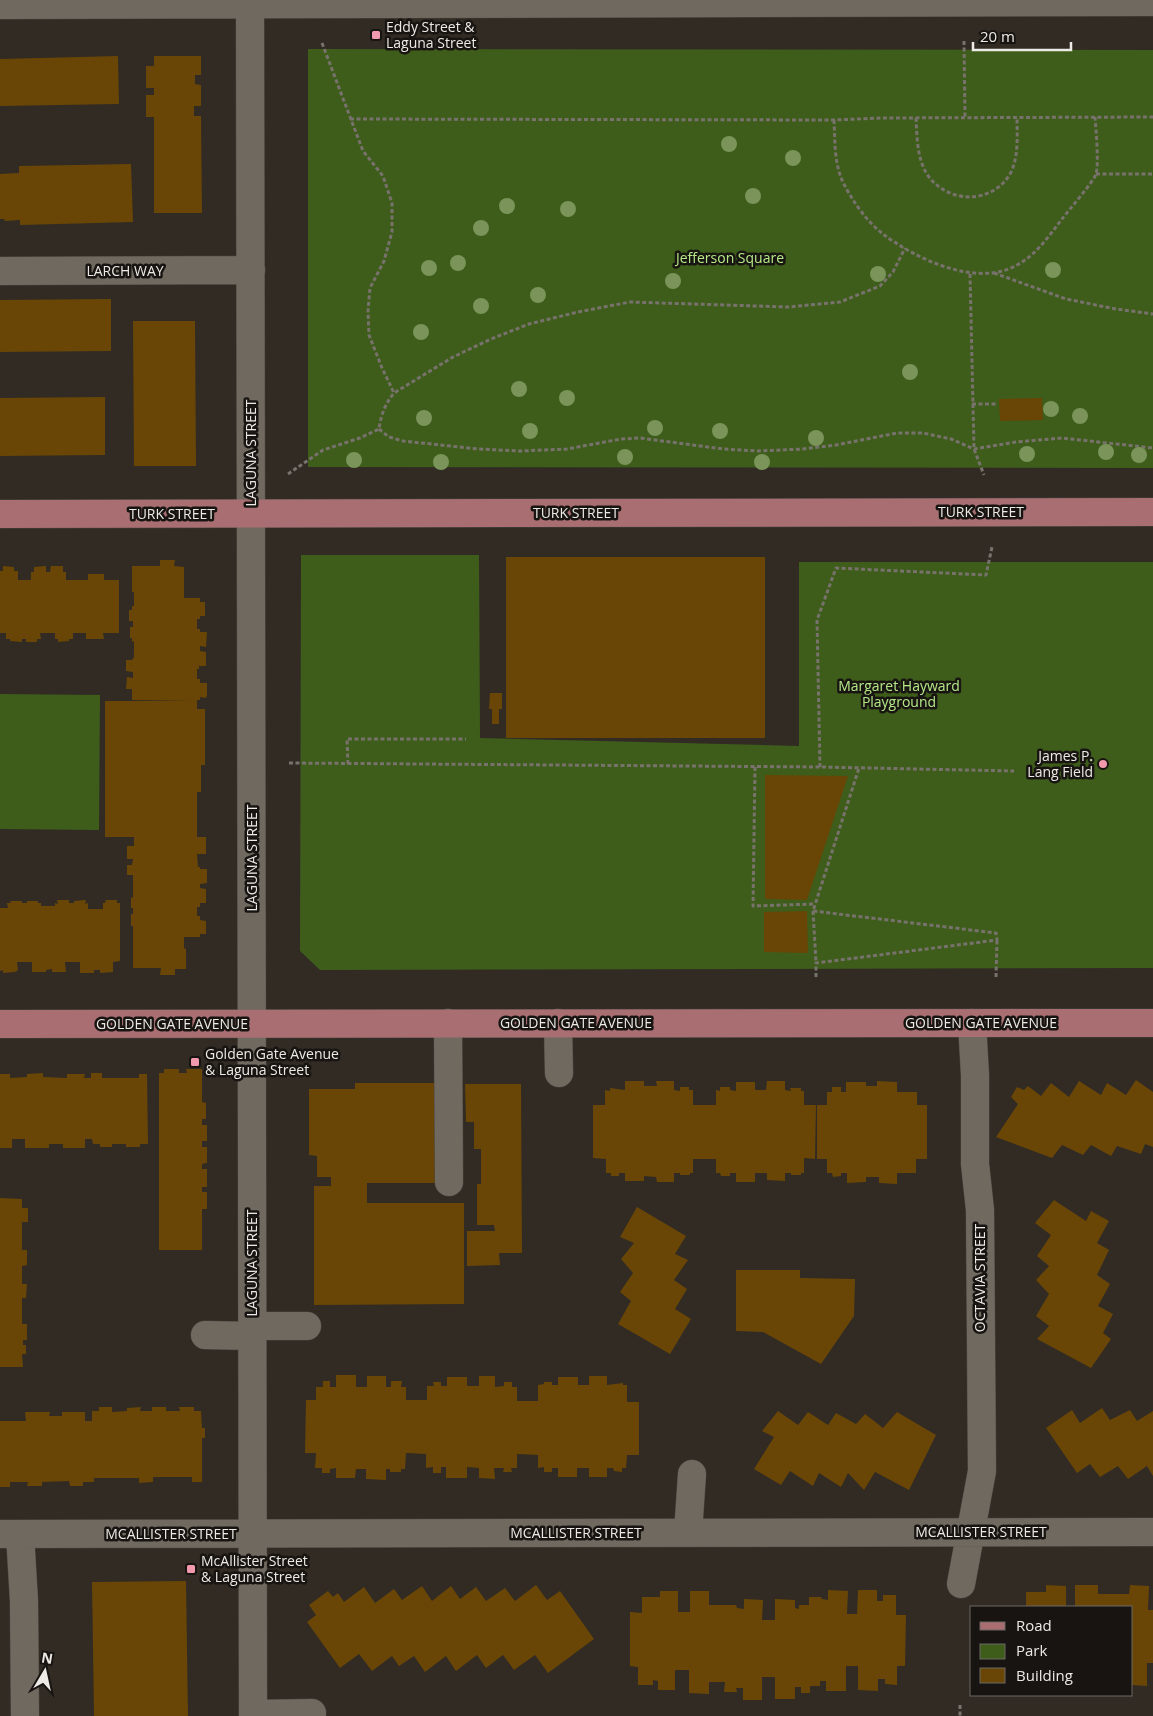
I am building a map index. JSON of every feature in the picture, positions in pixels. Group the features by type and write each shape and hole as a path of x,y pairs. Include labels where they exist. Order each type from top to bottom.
{"main road":[{"name":"TURK STREET","path":"0,514 1153,512"},
{"name":"GOLDEN GATE AVENUE","path":"0,1024 1153,1022"}],"street":[{"path":"0,5 250,2 1153,2"},
{"name":"LAGUNA STREET","path":"250,2 253,1715"},
{"name":"LARCH WAY","path":"0,271 250,270"},
{"path":"448,1023 449,1182"},
{"path":"558,1023 559,1073"},
{"name":"OCTAVIA STREET","path":"960,1584 982,1471 980,1210 976,1164 975,1075 972,1023"},
{"path":"205,1335 307,1326"},
{"path":"688,1533 692,1474"},
{"name":"MCALLISTER STREET","path":"10,1534 1153,1532"},
{"path":"10,1534 24,1600 25,1716"},
{"path":"253,1715 312,1713"}],"path":[{"path":"964,41 965,118"},
{"path":"322,43 363,151 383,176 392,203 392,232 384,261 370,288 368,311 369,335 394,393"},
{"path":"916,118 918,147 922,163 929,177 940,188 954,196 972,198 990,193 1002,184 1011,173 1015,160 1017,117"},
{"path":"834,120 836,161 842,180 866,217 882,233 905,248 946,267 970,274 993,272 1015,266 1035,251 1050,234 1096,174 1095,117"},
{"path":"350,119 834,120 1153,117"},
{"path":"1096,174 1153,174"},
{"path":"379,429 380,416 394,393 453,357 529,324 630,302 788,307 840,302 880,286 893,272 905,248"},
{"path":"993,272 1066,299 1153,314"},
{"path":"970,274 974,449 984,475"},
{"path":"972,404 998,404"},
{"path":"379,429 389,437 403,441 506,451 567,449 621,439 640,438 723,449 757,451 803,450 896,433 922,433 951,439 974,449 1033,439 1062,438 1153,448"},
{"path":"288,474 322,450 360,438 379,429"},
{"path":"820,768 817,620 836,568 986,575 992,547"},
{"path":"348,764 347,739 466,739"},
{"path":"289,763 1014,771"},
{"path":"755,767 753,906 816,904"},
{"path":"816,977 813,911 859,768"},
{"path":"813,911 996,932 996,977"},
{"path":"816,962 997,940"},
{"path":"960,1705 960,1716"}],"green space":[{"name":"Jefferson Square","path":"308,49 1153,50 1153,468 308,467"},
{"name":"Margaret Hayward Playground","path":"301,555 479,555 480,738 799,746 799,562 1153,562 1153,968 320,970 300,951"},
{"path":"0,694 100,695 99,830 0,829"}],"building":[{"path":"118,56 119,104 0,106 0,59"},
{"path":"154,56 201,56 201,75 195,75 195,84 201,85 201,106 194,106 194,116 201,116 202,213 154,213 154,117 146,117 146,95 154,95 154,88 146,88 146,66 154,66"},
{"path":"131,164 133,222 20,225 20,220 5,221 0,219 0,174 19,173 19,166"},
{"path":"111,299 111,351 0,352 0,300"},
{"path":"133,321 195,321 196,466 134,466"},
{"path":"105,397 105,455 0,456 0,398"},
{"path":"1042,398 1043,420 1000,421 999,399"},
{"path":"506,557 765,557 765,738 506,738"},
{"path":"160,560 175,560 174,566 184,567 184,598 200,598 200,602 205,602 205,616 200,616 200,619 197,619 197,629 200,629 200,632 207,632 206,647 200,646 200,651 206,652 206,666 199,666 199,669 197,669 197,679 200,679 200,683 207,683 206,698 200,697 200,700 197,700 197,709 205,709 205,765 201,765 201,792 197,792 197,837 206,837 206,854 197,854 198,867 200,869 207,869 207,883 200,884 200,888 206,889 206,903 200,903 200,907 197,907 197,916 200,916 200,920 206,921 206,934 200,934 200,937 184,937 186,969 175,969 175,975 160,975 161,968 133,968 133,926 131,926 131,914 133,914 133,908 131,908 131,897 133,898 133,875 127,875 127,865 132,865 133,859 127,859 127,846 134,846 134,837 105,837 105,701 191,701 132,700 132,689 126,689 127,677 133,678 133,672 126,671 126,660 132,660 134,657 134,641 132,642 132,638 130,638 130,627 133,627 133,621 129,621 129,610 132,610 132,606 134,606 132,566 160,566"},
{"path":"3,566 14,567 14,571 18,571 18,580 31,580 31,572 34,572 34,567 46,566 46,572 50,572 51,566 63,566 63,572 66,572 66,580 88,580 88,574 104,574 104,580 119,580 119,633 103,633 104,639 86,639 86,633 73,633 73,639 58,642 58,639 55,639 55,633 40,633 41,639 37,639 37,642 26,642 26,639 22,639 22,642 6,639 6,633 0,633 0,571 3,571"},
{"path":"490,693 502,693 502,709 499,709 499,724 492,724 492,709 489,709"},
{"path":"765,775 848,776 807,900 765,899"},
{"path":"57,900 69,900 69,903 74,903 74,901 86,900 85,904 88,903 88,909 103,909 103,903 106,900 117,900 117,903 120,903 120,961 113,962 113,972 100,973 100,970 94,970 94,973 80,973 80,962 65,962 66,972 52,972 52,969 46,970 46,972 32,972 32,962 17,962 18,970 15,972 3,973 3,970 0,971 0,908 8,908 7,903 11,903 10,901 27,903 27,901 38,901 38,903 41,903 41,906 55,906 55,903 58,904"},
{"path":"807,911 808,953 764,952 764,912"},
{"path":"164,1069 179,1069 179,1073 187,1073 186,1069 202,1069 202,1102 206,1103 206,1119 202,1119 202,1125 207,1125 207,1141 202,1141 202,1147 207,1147 207,1163 202,1164 202,1169 207,1169 207,1187 202,1187 202,1192 207,1192 207,1209 202,1209 202,1250 159,1250 159,1073 164,1073"},
{"path":"43,1073 43,1077 67,1078 67,1074 85,1074 84,1078 91,1078 91,1073 102,1073 102,1078 139,1078 139,1074 147,1074 148,1144 140,1144 140,1147 112,1144 112,1147 100,1147 100,1144 93,1144 92,1139 85,1139 85,1148 63,1148 63,1144 49,1144 49,1148 25,1148 25,1139 12,1139 12,1148 0,1148 0,1074 10,1074 10,1078 27,1077 27,1074"},
{"path":"1136,1080 1153,1092 1153,1147 1145,1144 1141,1154 1117,1146 1111,1156 1091,1145 1083,1155 1062,1145 1052,1158 996,1137 1018,1104 1011,1097 1017,1087 1024,1090 1028,1086 1041,1096 1051,1083 1069,1097 1079,1081 1101,1095 1107,1083 1126,1095"},
{"path":"625,1081 644,1081 644,1086 657,1086 656,1081 674,1081 674,1090 680,1091 680,1087 689,1087 689,1090 693,1090 693,1105 716,1105 716,1090 720,1091 720,1087 730,1087 730,1090 736,1091 736,1082 755,1082 755,1090 766,1090 767,1081 785,1081 785,1090 791,1091 790,1088 801,1088 801,1091 804,1091 804,1105 816,1105 815,1159 804,1158 804,1173 801,1173 801,1175 791,1175 791,1173 785,1173 785,1181 767,1180 767,1173 755,1173 755,1182 736,1182 736,1173 730,1173 730,1176 721,1176 720,1173 716,1173 716,1159 693,1159 693,1173 690,1173 690,1175 680,1175 680,1173 674,1173 674,1182 657,1182 656,1177 644,1176 644,1181 625,1181 625,1173 619,1173 619,1176 611,1176 611,1173 606,1173 606,1159 593,1158 593,1105 605,1105 605,1090 610,1091 610,1088 625,1090"},
{"path":"877,1081 897,1082 897,1092 917,1092 917,1105 927,1105 927,1159 916,1159 916,1173 897,1173 897,1184 879,1183 879,1177 866,1177 866,1182 847,1183 847,1173 841,1173 841,1176 833,1177 832,1173 827,1173 827,1159 817,1159 817,1105 827,1105 827,1092 832,1092 832,1087 841,1087 841,1092 846,1092 846,1082 866,1082 866,1086 877,1086"},
{"path":"355,1083 440,1083 441,1183 367,1183 367,1203 464,1203 464,1304 314,1305 314,1186 331,1186 331,1177 317,1177 317,1156 309,1155 309,1089 355,1089"},
{"path":"465,1084 521,1084 522,1253 499,1253 500,1265 467,1266 467,1231 495,1231 494,1225 477,1225 477,1184 481,1184 481,1149 474,1149 474,1122 466,1122"},
{"path":"0,1198 22,1199 22,1208 28,1208 28,1222 22,1222 22,1250 27,1250 27,1265 22,1266 22,1284 27,1284 26,1298 22,1298 22,1324 27,1324 27,1340 23,1340 23,1345 26,1345 26,1354 22,1354 23,1367 0,1367"},
{"path":"1054,1200 1086,1221 1091,1211 1109,1221 1097,1243 1109,1250 1097,1275 1110,1284 1098,1306 1113,1314 1103,1333 1111,1339 1091,1368 1037,1339 1049,1326 1036,1316 1049,1294 1036,1280 1049,1266 1037,1256 1051,1235 1035,1223"},
{"path":"637,1207 686,1236 675,1254 688,1260 674,1280 687,1289 675,1309 691,1319 670,1354 618,1324 631,1301 620,1292 633,1273 621,1259 634,1243 620,1237"},
{"path":"736,1270 800,1270 800,1278 855,1279 854,1316 821,1364 763,1332 736,1331"},
{"path":"336,1375 356,1375 356,1387 367,1387 367,1376 386,1376 386,1387 391,1387 391,1381 402,1381 401,1387 406,1387 406,1400 427,1400 427,1386 434,1386 433,1382 441,1382 441,1386 447,1386 447,1377 467,1377 467,1386 479,1386 479,1376 495,1376 495,1387 504,1386 504,1382 512,1382 512,1387 517,1387 517,1401 538,1401 538,1385 544,1384 544,1382 552,1382 552,1385 558,1385 558,1377 578,1377 578,1385 589,1385 589,1376 607,1376 607,1385 623,1383 623,1385 627,1385 627,1402 639,1402 639,1455 627,1455 626,1468 622,1468 622,1472 614,1471 613,1468 607,1468 607,1477 589,1477 589,1468 577,1468 577,1477 558,1477 558,1468 552,1468 552,1472 544,1472 544,1467 538,1468 538,1455 517,1454 517,1468 511,1468 512,1472 503,1472 504,1468 494,1468 495,1479 479,1478 479,1468 467,1467 467,1478 446,1478 446,1467 441,1467 441,1473 433,1473 433,1467 426,1468 426,1454 406,1453 405,1469 401,1469 401,1472 390,1472 390,1469 386,1469 386,1480 366,1479 366,1469 356,1469 355,1478 336,1478 336,1468 330,1469 330,1473 322,1473 322,1468 315,1468 316,1453 305,1453 306,1400 316,1400 316,1387 323,1387 323,1381 330,1381 330,1387 336,1387"},
{"path":"99,1407 112,1407 112,1412 127,1411 127,1408 141,1407 140,1411 152,1411 152,1407 166,1407 166,1411 180,1411 179,1407 194,1407 194,1411 201,1411 202,1428 205,1428 205,1438 202,1438 202,1482 192,1482 192,1477 153,1477 153,1482 139,1483 139,1478 94,1478 94,1482 83,1482 83,1486 70,1486 69,1481 42,1482 42,1486 27,1486 28,1482 10,1482 10,1487 0,1487 0,1421 26,1421 25,1412 50,1412 49,1416 62,1416 62,1412 85,1412 85,1421 92,1421 92,1411 99,1411"},
{"path":"1102,1408 1110,1420 1130,1410 1137,1421 1153,1411 1153,1476 1147,1466 1128,1479 1118,1466 1100,1477 1090,1464 1077,1473 1046,1428 1072,1410 1080,1423"},
{"path":"778,1411 798,1425 808,1412 828,1425 836,1413 856,1424 865,1414 883,1428 897,1412 936,1435 909,1490 875,1472 864,1490 848,1473 841,1487 819,1473 813,1486 790,1471 781,1485 754,1469 774,1437 762,1431"},
{"path":"186,1581 188,1716 94,1716 92,1582"},
{"path":"536,1585 547,1600 560,1591 594,1639 548,1673 535,1655 514,1670 503,1655 486,1668 477,1655 456,1671 446,1656 425,1672 414,1656 399,1666 392,1656 372,1671 359,1654 340,1668 307,1622 316,1615 309,1605 328,1591 333,1597 338,1593 344,1602 364,1587 375,1603 394,1589 402,1600 422,1586 432,1601 451,1586 460,1599 476,1587 486,1601 505,1588 515,1601"},
{"path":"1046,1585 1066,1586 1066,1606 1026,1606 1026,1592 1046,1592"},
{"path":"1075,1585 1098,1585 1098,1594 1129,1594 1130,1585 1149,1586 1148,1610 1153,1610 1153,1663 1147,1663 1147,1686 1133,1685 1133,1606 1075,1606"},
{"path":"828,1590 848,1591 847,1614 857,1614 858,1590 877,1590 877,1601 883,1601 883,1595 896,1595 896,1615 906,1615 905,1666 897,1666 897,1685 885,1684 885,1679 878,1679 878,1691 858,1690 858,1666 846,1666 846,1691 826,1691 826,1681 820,1681 820,1686 810,1686 810,1693 801,1693 801,1687 795,1687 795,1699 775,1699 775,1677 762,1677 762,1700 743,1700 743,1688 736,1688 737,1692 724,1692 725,1682 709,1682 709,1694 689,1693 689,1670 675,1670 675,1690 658,1690 658,1681 653,1680 653,1685 638,1685 638,1667 630,1666 630,1612 642,1613 642,1597 660,1597 660,1591 678,1591 678,1612 690,1612 690,1591 709,1591 709,1605 736,1605 737,1608 744,1609 744,1599 763,1600 762,1620 775,1620 775,1599 795,1600 795,1608 799,1609 799,1605 809,1605 809,1597 821,1597 828,1600"}],"place":[{"name":"Eddy Street & Laguna Street","path":"376,35"},
{"name":"James P. Lang Field","path":"1103,764"},
{"name":"Golden Gate Avenue & Laguna Street","path":"195,1062"},
{"name":"McAllister Street & Laguna Street","path":"191,1569"}]}
